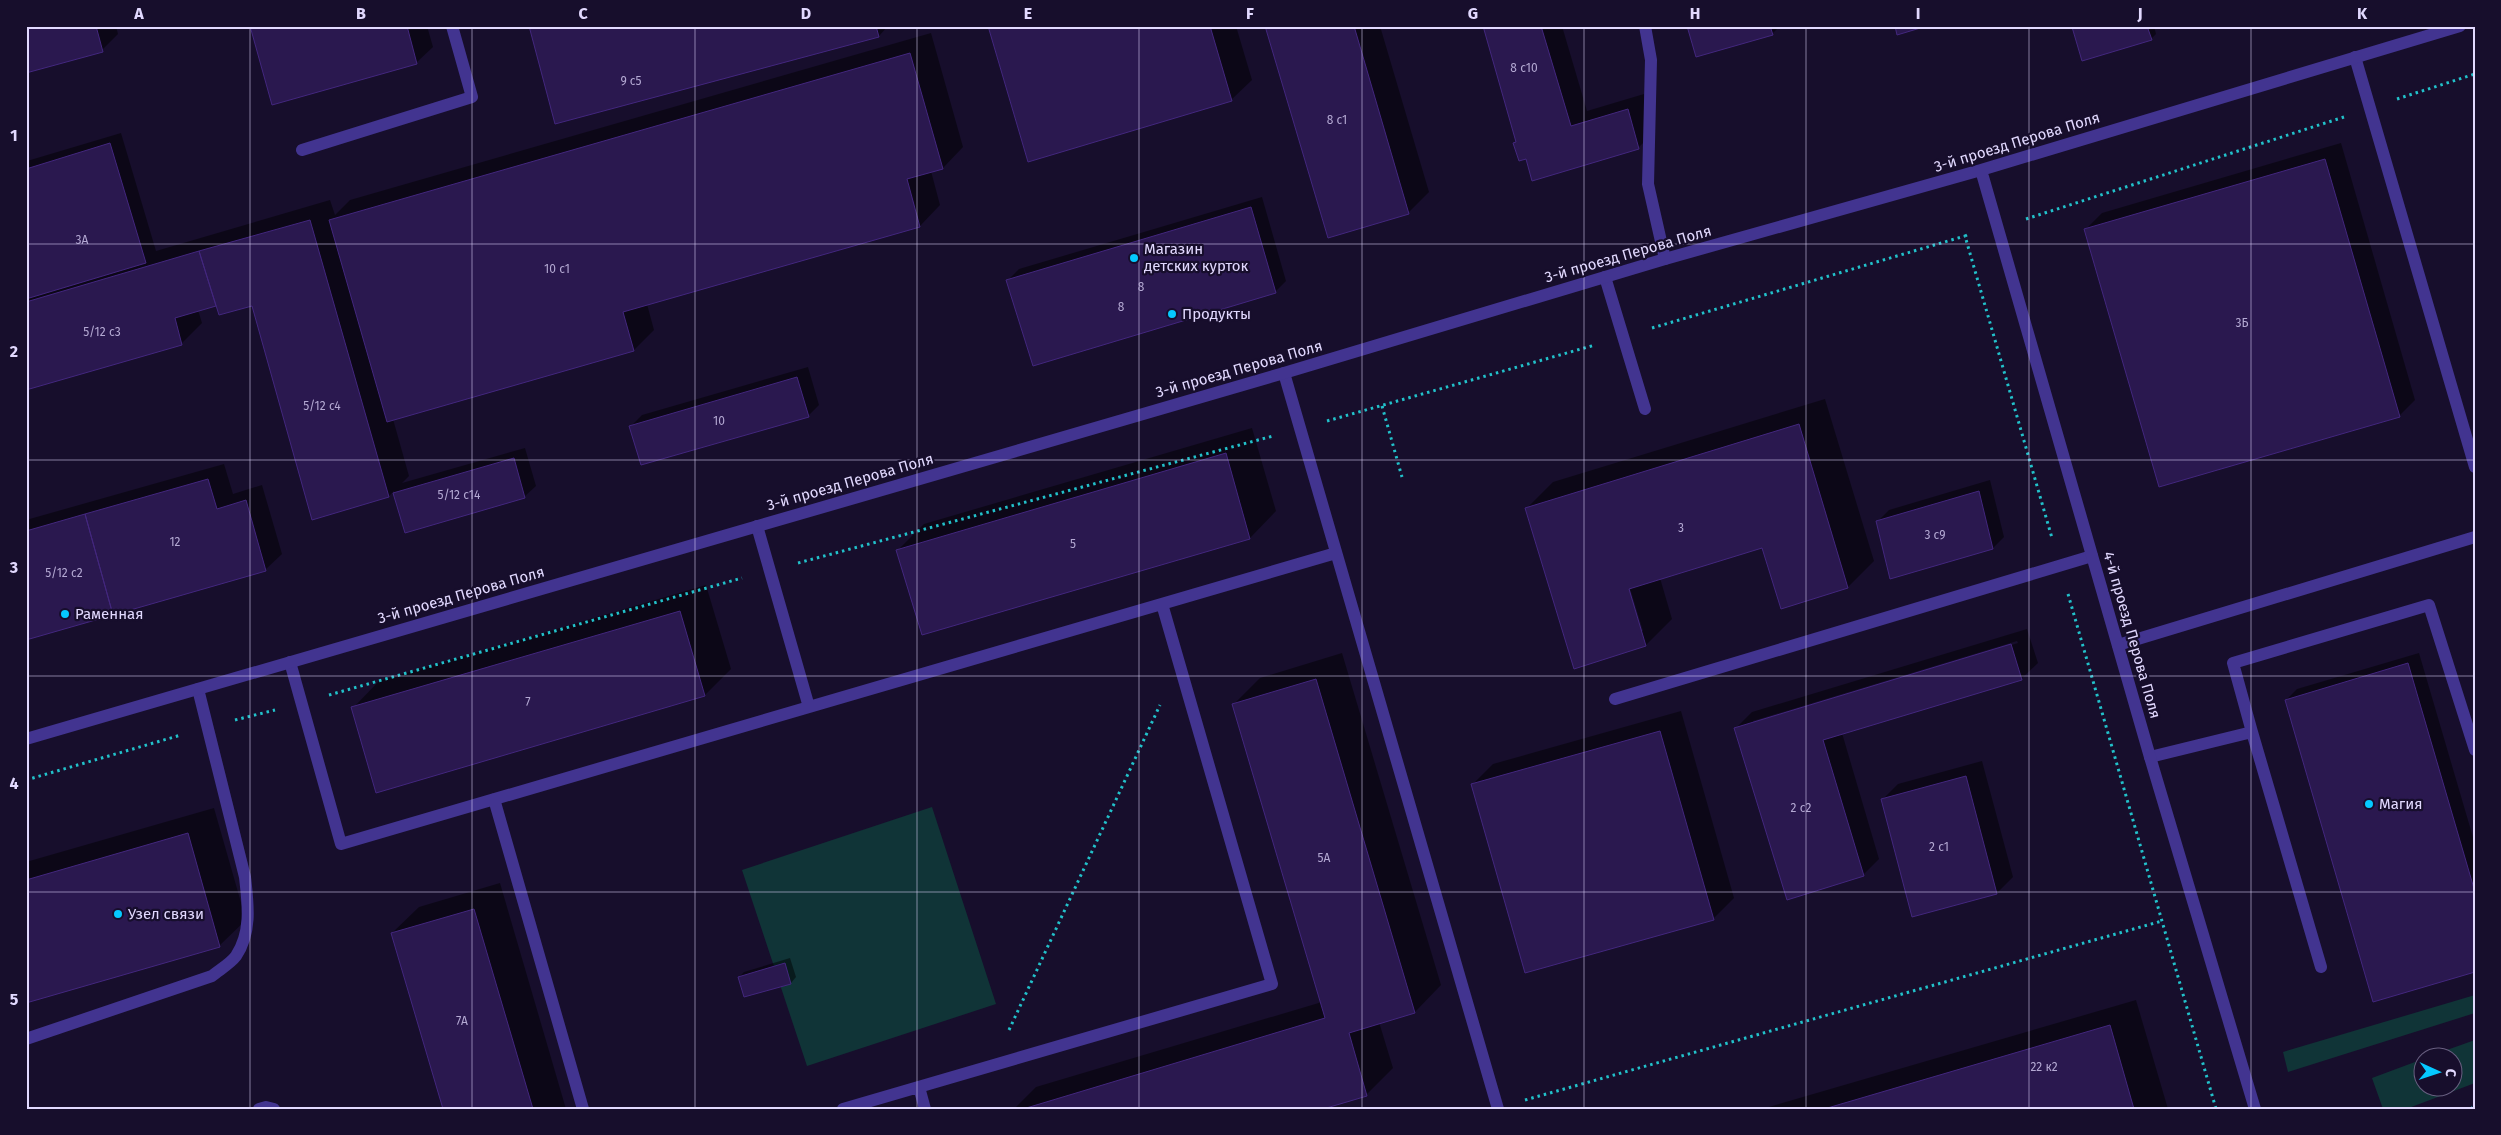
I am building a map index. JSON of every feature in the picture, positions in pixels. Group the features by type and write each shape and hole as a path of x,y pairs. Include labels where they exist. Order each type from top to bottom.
{"street":[{"path":"302,150 472,97 452,26"},
{"path":"1645,26 1651,60 1648,184 1665,259"},
{"name":"3-й проезд Перова Поля","path":"26,739 1284,373 1665,259 1981,170 2460,26"},
{"path":"2356,57 2475,467"},
{"name":"4-й проезд Перова Поля","path":"1981,170 2150,757 2255,1109"},
{"path":"1605,277 1644,409"},
{"path":"1284,373 1496,1109"},
{"path":"757,526 809,707"},
{"path":"2118,646 2475,537"},
{"path":"290,662 341,844 1336,553"},
{"path":"1615,699 2092,556"},
{"path":"843,1109 1272,984 1162,604"},
{"path":"2321,967 2252,732 2234,663 2429,605 2475,750"},
{"path":"26,1039 212,976 235,957 246,936 249,909 245,877 198,689"},
{"path":"2150,757 2252,732"},
{"path":"494,798 583,1109"},
{"path":"919,1087 925,1109"},
{"path":"259,1109 266,1107 274,1109"}],"path":[{"path":"2023,220 2475,74"},
{"path":"1997,229 1965,236 2216,1109"},
{"path":"1382,406 1402,477"},
{"path":"26,780 207,727 302,703 770,570 1300,429"},
{"path":"993,1065 1179,663"},
{"path":"1496,1109 2162,921"},
{"path":"2471,1109 2475,1104"}],"green space":[{"path":"932,807 996,1004 807,1066 742,870"},
{"path":"2475,995 2475,1013 2288,1072 2283,1052"},
{"path":"2475,1040 2475,1083 2464,1087 2464,1048 2452,1048"},
{"path":"2414,1062 2414,1098 2435,1098 2406,1109 2383,1109 2372,1078"}],"building":[{"path":"26,26 96,26 103,52 26,73"},
{"path":"250,26 407,26 417,64 272,105"},
{"path":"529,26 876,26 879,37 555,124"},
{"path":"988,26 1210,26 1232,101 1028,162"},
{"path":"1265,26 1354,26 1409,214 1328,238"},
{"path":"1483,26 1541,26 1571,126 1628,109 1639,149 1532,181 1526,159 1519,161 1513,143 1516,142"},
{"path":"1687,26 1770,26 1773,35 1696,57"},
{"path":"1895,26 1927,26 1897,35"},
{"path":"2147,26 2152,40 2082,61 2072,27"},
{"path":"910,53 943,169 907,179 920,227 623,312 634,351 387,422 329,220"},
{"path":"110,143 146,263 26,299 26,169"},
{"path":"2325,159 2400,417 2159,487 2084,229"},
{"path":"1251,207 1276,293 1033,366 1006,280"},
{"path":"310,220 389,497 312,520 252,306 219,315 199,251"},
{"path":"199,251 216,306 175,318 182,345 26,390 26,302"},
{"path":"797,377 809,417 641,465 629,426"},
{"path":"1799,424 1848,588 1781,609 1762,548 1629,589 1646,646 1574,669 1525,508"},
{"path":"1226,453 1250,539 922,635 896,550"},
{"path":"514,458 525,498 405,533 393,493"},
{"path":"208,479 217,509 246,500 266,571 113,615 85,514"},
{"path":"1979,491 1993,549 1890,579 1876,521"},
{"path":"85,514 113,615 26,640 26,531"},
{"path":"680,611 705,696 376,793 351,707"},
{"path":"2011,644 2022,680 1823,740 1864,876 1787,900 1734,728"},
{"path":"2408,663 2475,892 2475,972 2373,1002 2285,700"},
{"path":"1316,679 1415,1013 1349,1033 1367,1096 1323,1109 1023,1109 1325,1018 1232,704"},
{"path":"1660,731 1714,920 1525,973 1471,784"},
{"path":"1966,776 1997,894 1912,917 1881,799"},
{"name":"Узел связи","path":"188,833 220,947 26,1003 26,880"},
{"path":"474,909 533,1109 443,1109 391,933"},
{"path":"785,963 791,984 744,997 738,977"},
{"path":"2110,1025 2134,1109 1824,1109"}],"place":[{"name":"Магазин детских курток","path":"1134,258"},
{"name":"Продукты","path":"1172,314"},
{"name":"Раменная","path":"65,614"},
{"name":"Магия","path":"2369,804"},
{"name":"Узел связи","path":"118,914"}]}
